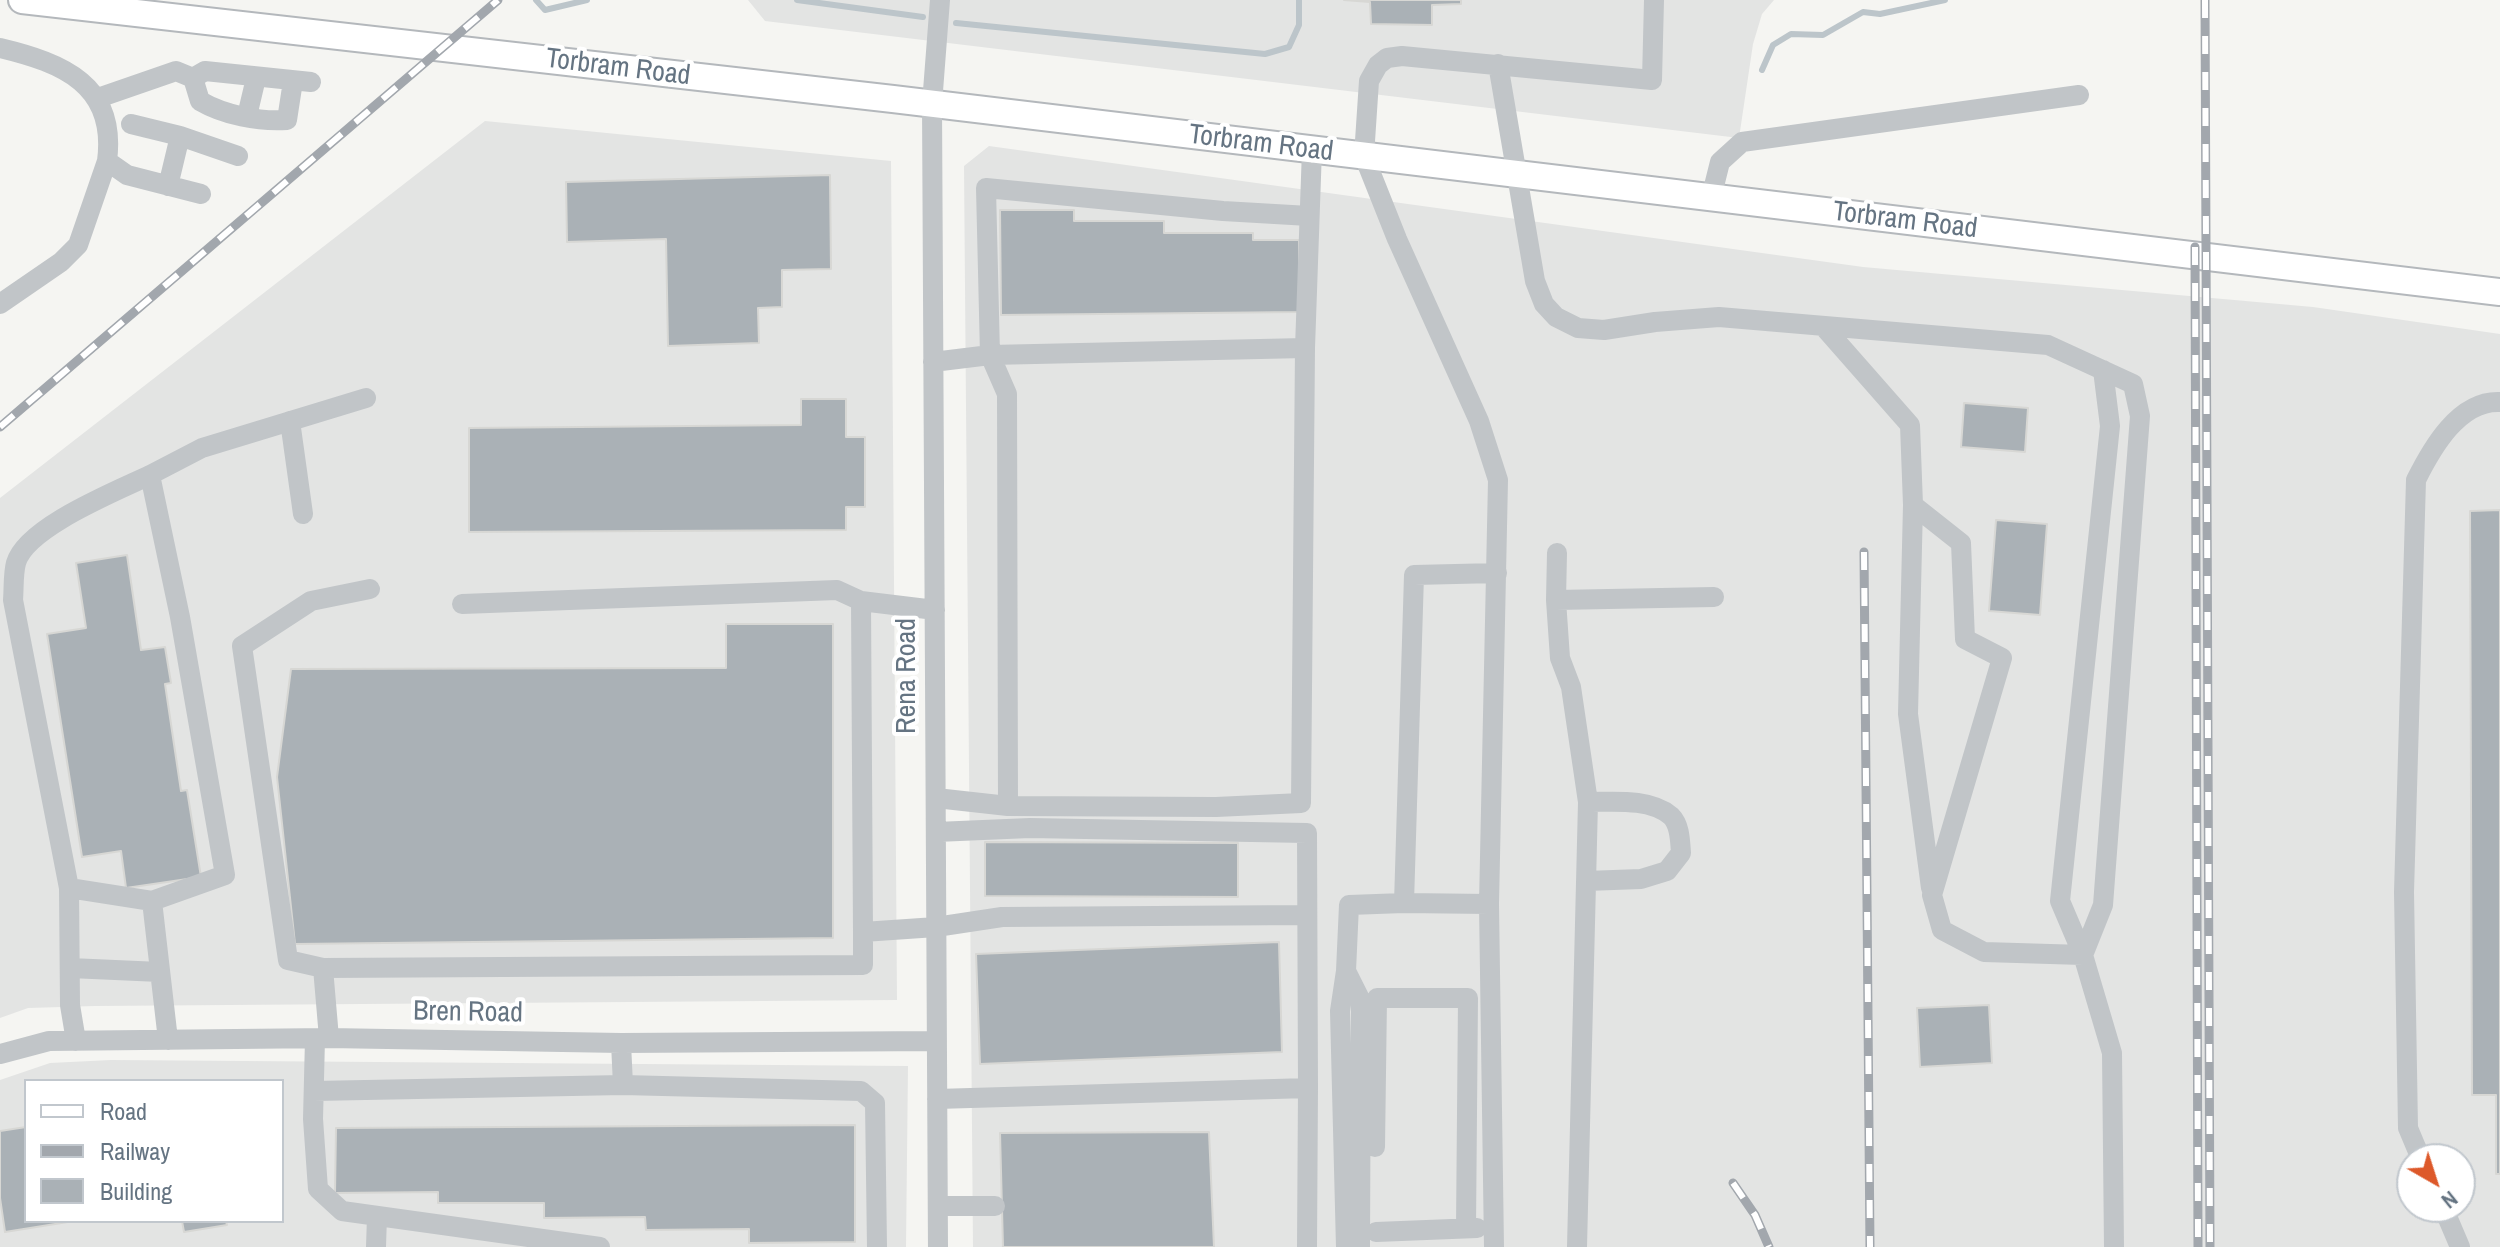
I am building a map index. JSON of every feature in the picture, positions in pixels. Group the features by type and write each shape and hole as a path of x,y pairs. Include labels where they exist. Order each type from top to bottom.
{"main road":[{"name":"Torbram Road","path":"22,0 1515,172 2500,292"}],"street":[{"name":"Rena Road","path":"938,1247 932,104 940,0"},
{"path":"1376,1232 1466,1228 1494,1237 1489,904 1498,480 1489,446 1397,239 1364,156 1369,81 1378,65 1387,58 1402,56 1652,80 1654,0"},
{"path":"0,48 42,58 70,74 98,98 110,140 107,161 78,245 61,262 0,304"},
{"path":"1498,64 1535,281 1544,304 1567,323 1578,328 1604,330 1719,317 2048,345 2133,384 2140,416 2103,905 2083,955"},
{"path":"98,98 176,71 193,78"},
{"path":"205,71 302,82 287,120 268,122 213,109 200,101 193,78 205,71"},
{"path":"247,116 256,78"},
{"path":"1711,198 1720,162 1742,142 2079,95"},
{"path":"131,124 180,136 238,156"},
{"path":"168,186 180,136"},
{"path":"936,798 1008,806 1216,807 1301,803 1305,348 1312,149"},
{"path":"107,161 127,175 201,194"},
{"path":"1008,806 1007,394 990,355 986,188 1223,211 1309,216"},
{"path":"1823,326 1910,425 1913,505 1908,714 1932,895 1942,930 1984,952 2083,955"},
{"path":"933,362 990,355 1305,348"},
{"path":"2103,370 2110,426 2060,901 2083,955 2112,1053 2114,1247"},
{"path":"76,1041 70,1005 69,888 13,600 17,560 38,533 202,448 366,398"},
{"path":"2414,1143 2408,1128 2404,892 2416,480 2432,448 2456,421 2486,401 2500,402"},
{"path":"290,421 303,514"},
{"path":"69,888 152,901 225,875 180,617 150,475"},
{"path":"1913,505 1961,543 1965,639 2002,658 1932,895"},
{"path":"1557,553 1560,658 1571,687 1588,802 1577,1247"},
{"path":"1404,903 1414,575 1497,573"},
{"path":"370,589 311,601 242,646 288,960 323,968 863,965 861,601"},
{"path":"462,604 837,590 861,601 935,610"},
{"path":"1556,600 1714,597"},
{"path":"1586,881 1641,879 1667,871 1681,853 1680,832 1672,817 1651,805 1588,802"},
{"path":"936,832 1030,828 1307,833 1307,1247"},
{"path":"152,901 168,1040"},
{"path":"1346,1247 1340,1011 1346,971 1349,905 1489,904"},
{"path":"863,932 936,927 1002,917 1307,915"},
{"path":"70,968 160,972"},
{"path":"323,968 322,1039 314,1091 318,1189 342,1211 600,1247"},
{"path":"1346,971 1361,1001 1360,1247"},
{"path":"1375,1147 1377,998 1468,998 1466,1228"},
{"name":"Bren Road","path":"0,1054 49,1041 937,1041"},
{"path":"621,1043 623,1085"},
{"path":"314,1091 623,1085 861,1091 875,1103 877,1247"},
{"path":"937,1099 1308,1088"},
{"path":"938,1206 995,1206"},
{"path":"376,1247 377,1216"},
{"path":"2450,1223 2460,1247"}],"shaded area":[{"path":"748,0 1774,0 1762,14 1753,44 1739,138 765,21"},
{"path":"485,121 891,161 897,1000 95,1006 28,1008 0,1018 0,498"},
{"path":"989,146 1863,267 2313,307 2500,334 2500,1247 973,1247 964,166"},
{"path":"111,1060 908,1066 906,1247 0,1247 0,1080 50,1063"}],"building":[{"path":"1344,0 1461,0 1461,4 1432,5 1432,25 1371,24 1370,2"},
{"path":"830,175 831,269 782,270 782,307 758,308 759,343 668,346 666,239 567,242 566,182"},
{"path":"1000,210 1074,210 1074,221 1164,221 1164,233 1253,233 1253,240 1299,240 1299,312 1001,315"},
{"path":"801,399 846,399 846,437 865,437 865,507 846,507 846,530 469,532 469,428 801,425"},
{"path":"1964,403 2028,408 2025,452 1961,447"},
{"path":"2500,510 2500,1174 2496,1174 2496,1095 2472,1095 2470,511"},
{"path":"1996,520 2047,524 2040,615 1989,611"},
{"path":"127,555 141,650 165,647 171,683 165,684 181,791 187,790 201,877 126,888 121,851 82,857 47,634 86,628 76,563"},
{"path":"726,624 833,624 833,938 295,944 277,777 291,669 726,668"},
{"path":"985,842 1238,843 1238,897 985,896"},
{"path":"1279,942 1282,1052 980,1064 976,954"},
{"path":"1989,1005 1992,1063 1920,1067 1917,1008"},
{"path":"855,1125 855,1242 749,1243 749,1229 646,1230 645,1217 544,1218 544,1203 438,1203 438,1192 335,1193 336,1128"},
{"path":"24,1127 24,1223 61,1223 5,1232 0,1198 0,1131"},
{"path":"1209,1132 1214,1247 1003,1247 1000,1133"},
{"path":"182,1223 227,1225 184,1232"}],"waterway":[{"path":"536,0 545,10 587,0"},
{"path":"797,0 923,17"},
{"path":"956,23 1265,54 1289,47 1299,25 1299,0"},
{"path":"1762,70 1773,45 1791,34 1823,35 1863,12 1880,14 1945,0"}],"railway":[{"path":"0,427 498,0"},
{"path":"2205,0 2210,1247"},
{"path":"2195,247 2198,1247"},
{"path":"1864,552 1870,1247"},
{"path":"1733,1183 1755,1215 1769,1247"}]}
